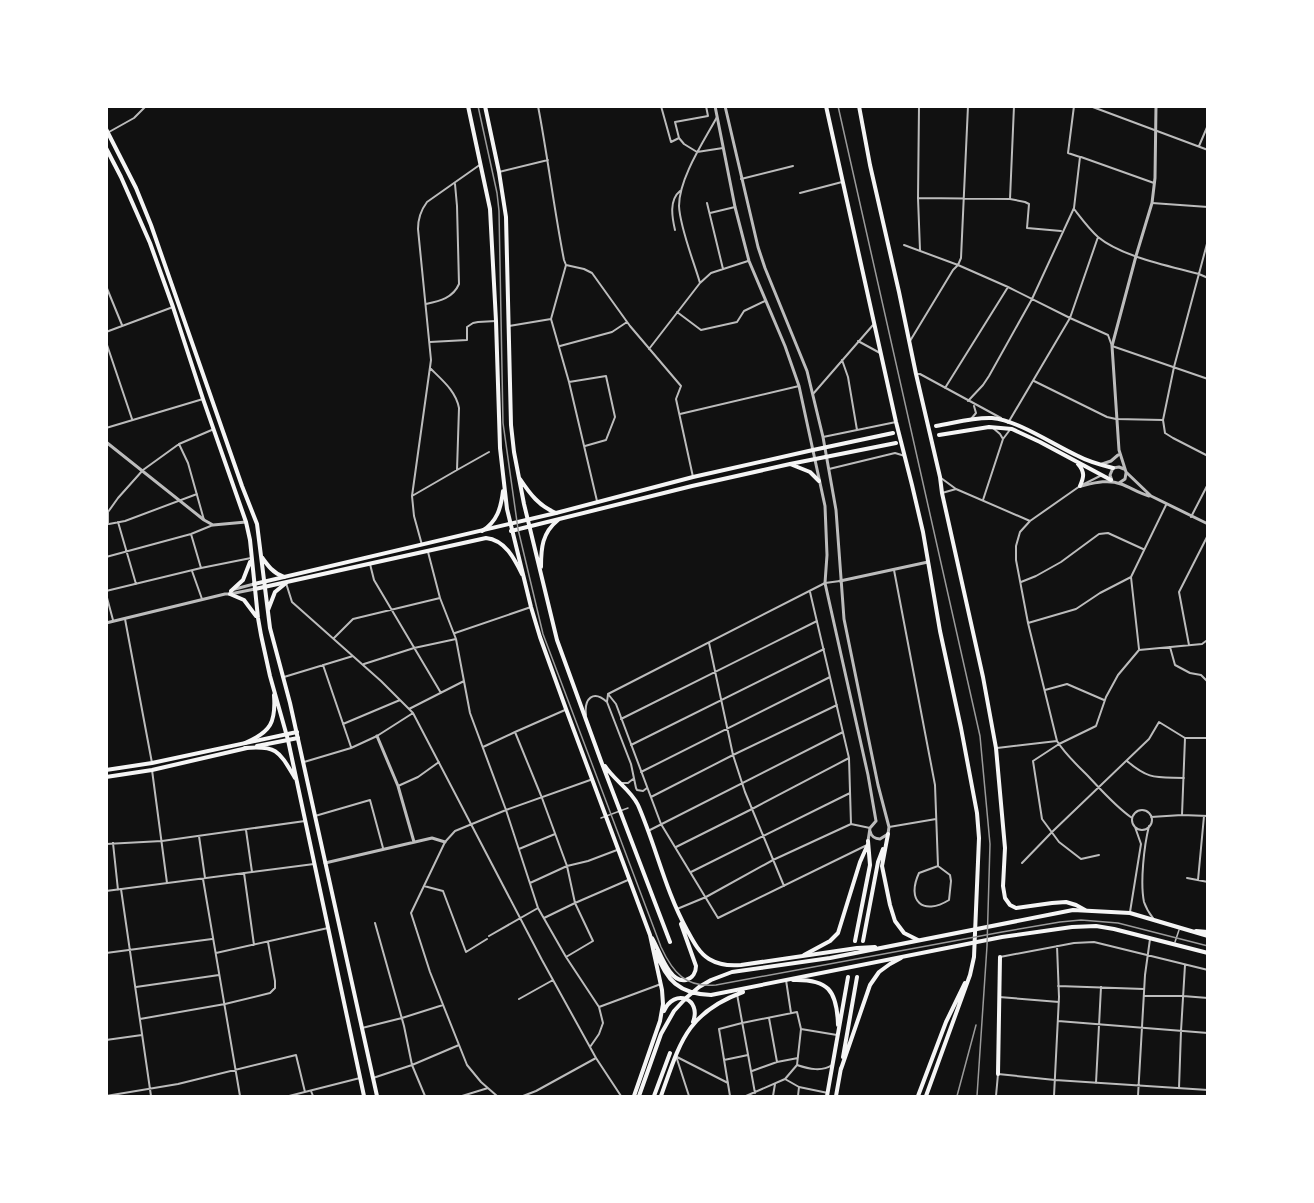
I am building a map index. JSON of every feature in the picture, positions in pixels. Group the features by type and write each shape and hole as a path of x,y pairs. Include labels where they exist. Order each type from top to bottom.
{"main road":[{"path":"468,106 490,209 500,448 511,531 531,607 566,709 663,969 672,981 679,987 694,993 716,994 1002,937 1072,927 1096,926 1114,929 1208,953"},
{"path":"485,106 506,217 511,424 514,452 529,526 557,640 670,942"},
{"path":"826,106 912,485 977,813 979,838 974,957 970,975 926,1096"},
{"path":"859,106 983,677 996,748 1005,848 1003,886 1005,898 1010,905 1016,908 1066,902 1086,910"},
{"path":"107,131 136,188 155,237 257,524 268,614 297,732 377,1096"},
{"path":"106,148 150,243 246,522 258,618 270,676 274,711 272,723 261,735 245,743"},
{"path":"936,426 993,418 1041,436 1076,456 1114,467"},
{"path":"939,435 989,427 1012,429 1112,481"},
{"path":"254,584 556,513 693,477 894,433"},
{"path":"511,531 692,486 896,443"},
{"path":"1076,461 1084,472 1080,486"},
{"path":"790,464 810,472 819,481"},
{"path":"519,478 535,500 546,509 556,513"},
{"path":"482,531 497,515 504,484"},
{"path":"541,574 543,542 550,526 558,520"},
{"path":"255,589 477,539 491,538 507,550 524,577"},
{"path":"260,554 271,570 284,577"},
{"path":"251,558 243,580 229,593 244,600 258,618"},
{"path":"268,614 274,592 286,583"},
{"path":"270,676 288,740 363,1096"},
{"path":"106,770 152,763 297,732"},
{"path":"106,777 152,770 298,738"},
{"path":"245,748 260,747 275,750 297,781"},
{"path":"600,760 636,801 696,966 692,977 683,980 673,976 666,967 650,934"},
{"path":"863,941 878,862 888,834"},
{"path":"888,834 882,866 890,906 895,921 904,933 919,941"},
{"path":"855,941 870,865 868,843"},
{"path":"803,955 830,941 838,933 868,843"},
{"path":"676,909 703,954 715,962 726,965 741,965 857,948 885,947"},
{"path":"639,1096 663,1030 674,1011 690,994 711,980 732,972 919,941 1073,910 1130,913 1208,934"},
{"path":"650,934 661,984 663,1004 660,1021"},
{"path":"841,1069 870,985 879,972 904,957"},
{"path":"998,1074 1000,957"},
{"path":"918,1096 946,1022 970,975"},
{"path":"828,1095 848,977"},
{"path":"836,1096 857,977"},
{"path":"786,980 815,981 829,989 836,1001 838,1035"},
{"path":"692,1025 721,1001 755,987"},
{"path":"634,1096 668,1004 681,998 690,1001 695,1008 696,1015 676,1056 661,1096"},
{"path":"654,1096 670,1053"}],"street":[{"path":"107,131 134,118 146,106"},
{"path":"538,106 566,265 551,319 569,382 597,501"},
{"path":"662,106 671,142 679,138"},
{"path":"706,106 708,116 675,122 679,138 697,152 723,148"},
{"path":"608,694 616,704 661,824 718,918 857,851 868,843 870,829 876,821 868,775 825,583 827,530 825,506 799,386 750,261 735,207 715,106"},
{"path":"725,106 758,247 807,371 823,437 836,510 844,619 878,785 889,827 888,834 884,838 877,839 872,836 870,829"},
{"path":"919,106 920,250"},
{"path":"909,343 961,258 968,106"},
{"path":"1010,200 1014,106"},
{"path":"1074,106 1068,153 1154,183"},
{"path":"1090,106 1208,150"},
{"path":"1112,346 1152,202 1156,106"},
{"path":"700,283 679,207 681,190 697,152 717,117"},
{"path":"1199,146 1208,125"},
{"path":"968,401 989,376 1032,299 1063,232 1074,208 1080,157"},
{"path":"499,172 548,160"},
{"path":"422,545 414,516 412,496 430,368 430,342 418,219 427,202 481,164"},
{"path":"741,179 794,166"},
{"path":"800,193 842,182"},
{"path":"426,304 448,297 459,284 455,183"},
{"path":"675,230 672,217 673,203 676,193 681,190"},
{"path":"918,198 1025,202 1029,204 1027,228 1063,232"},
{"path":"1152,202 1208,207"},
{"path":"707,203 723,269"},
{"path":"710,213 735,207"},
{"path":"1074,208 1098,237 1114,247 1208,278"},
{"path":"916,374 920,374 1008,423 1070,318 1098,237"},
{"path":"1208,240 1174,367 1163,420 1165,433 1208,456"},
{"path":"904,245 1008,287 1108,335 1112,346 1119,453 1125,470 1125,479 1119,483"},
{"path":"649,349 700,283 711,273 750,261"},
{"path":"566,265 592,273 627,322 681,386 676,399 693,477"},
{"path":"106,286 122,326"},
{"path":"945,388 1008,287"},
{"path":"678,312 701,330 737,322 744,311 765,301"},
{"path":"106,332 173,307"},
{"path":"509,326 551,319"},
{"path":"430,342 467,340 467,327 473,323 496,321"},
{"path":"558,346 612,332 627,322"},
{"path":"813,394 875,323"},
{"path":"858,341 882,354"},
{"path":"106,342 132,419"},
{"path":"1112,346 1208,379"},
{"path":"842,360 848,377 858,430"},
{"path":"430,368 458,400 457,470"},
{"path":"569,382 606,376 615,417 606,440 585,446"},
{"path":"1034,380 1107,417 1163,420"},
{"path":"680,414 799,386"},
{"path":"106,428 203,399"},
{"path":"966,420 972,419 976,413 973,404"},
{"path":"823,437 896,422"},
{"path":"989,427 1000,434 1002,439"},
{"path":"108,512 143,470 179,444 214,429"},
{"path":"983,500 1002,439 1012,429"},
{"path":"106,442 213,525"},
{"path":"179,444 188,464 204,520"},
{"path":"412,496 489,452"},
{"path":"829,469 895,453 905,456"},
{"path":"1100,464 1111,461 1119,453"},
{"path":"1112,481 1110,475 1119,453"},
{"path":"1114,467 1125,470 1150,496"},
{"path":"1104,475 1080,486 1030,521 1020,532 1016,546 1016,560 1028,623 1058,742 1099,788 1132,818 1142,844 1130,913"},
{"path":"940,477 956,489 1030,521"},
{"path":"1080,486 1112,481 1119,483 1208,524"},
{"path":"1191,517 1208,484"},
{"path":"942,493 956,489"},
{"path":"106,507 107,524 197,494"},
{"path":"1139,650 1131,577 1166,504"},
{"path":"118,522 136,584"},
{"path":"106,557 191,534 213,525 246,522"},
{"path":"1020,582 1060,562 1099,534 1108,533 1143,549"},
{"path":"191,534 201,568"},
{"path":"1189,645 1179,592 1208,536"},
{"path":"427,551 440,598 456,639 470,713 506,810 538,908 566,957 599,1007 603,1023 590,1047"},
{"path":"113,621 106,592 251,558"},
{"path":"608,694 825,583 928,562"},
{"path":"370,564 375,580 441,693"},
{"path":"894,570 935,785 938,866"},
{"path":"192,571 202,600"},
{"path":"1028,623 1076,609 1131,577"},
{"path":"286,583 292,602 413,713 553,980 596,1058 621,1096"},
{"path":"106,623 229,593 254,584"},
{"path":"229,593 255,589"},
{"path":"809,591 849,758 851,824"},
{"path":"333,638 353,619 440,598"},
{"path":"454,633 531,607"},
{"path":"124,619 152,763"},
{"path":"621,719 817,621"},
{"path":"362,664 414,648 456,639"},
{"path":"1099,855 1081,859 1059,842 1042,819 1033,761 1058,742 1096,726 1105,700 1118,675 1139,650 1202,644 1207,640"},
{"path":"709,643 733,755 752,809 784,886"},
{"path":"1169,646 1175,665 1190,673 1201,675 1208,682"},
{"path":"631,745 824,648"},
{"path":"283,678 353,656"},
{"path":"323,665 351,748"},
{"path":"641,772 830,677"},
{"path":"408,709 464,681"},
{"path":"1045,690 1067,684 1105,700"},
{"path":"608,694 607,702 632,764 634,785 637,790 642,791 647,788"},
{"path":"586,721 585,705 589,699 596,696 607,702"},
{"path":"343,724 400,700"},
{"path":"651,797 837,705"},
{"path":"483,747 566,709"},
{"path":"303,762 351,748 377,736 413,713"},
{"path":"1022,863 1149,740 1160,722 1185,738 1208,738"},
{"path":"515,732 567,866 575,903 593,940 566,957"},
{"path":"648,831 843,732"},
{"path":"377,736 398,786 414,842"},
{"path":"1182,815 1185,738"},
{"path":"996,748 1058,742"},
{"path":"675,848 849,758"},
{"path":"1127,761 1142,773 1153,777 1184,778"},
{"path":"398,786 418,777 439,762"},
{"path":"152,770 167,883"},
{"path":"617,782 626,784 634,776"},
{"path":"498,1096 468,1065 430,972 411,913 445,842 455,831 593,779"},
{"path":"690,872 850,793"},
{"path":"315,816 370,800 383,849"},
{"path":"601,818 628,808"},
{"path":"1132,818 1140,811 1147,812 1151,817 1145,845 1143,895 1145,904 1155,921"},
{"path":"1151,817 1206,816 1198,880"},
{"path":"889,827 936,819"},
{"path":"106,844 162,841 305,821"},
{"path":"876,821 885,822 889,827"},
{"path":"676,909 706,897 773,860 851,824 870,829"},
{"path":"1135,827 1143,830 1149,826"},
{"path":"246,830 252,872"},
{"path":"519,849 555,834"},
{"path":"199,836 212,939 240,1096"},
{"path":"325,863 432,838 445,842"},
{"path":"113,843 151,1096"},
{"path":"530,883 567,866 619,849"},
{"path":"106,891 314,864"},
{"path":"938,866 950,875 949,900 940,905 923,907 919,904 915,894 914,883 919,873 938,866"},
{"path":"244,873 254,945"},
{"path":"1187,878 1208,882"},
{"path":"544,918 631,879"},
{"path":"424,886 443,891 466,952 538,908"},
{"path":"1173,949 1181,921"},
{"path":"375,923 402,1018 412,1065 425,1096"},
{"path":"215,954 328,928"},
{"path":"106,952 212,939"},
{"path":"1138,1096 1144,989 1150,939"},
{"path":"140,1019 225,1004 270,993 275,988 275,981 268,942"},
{"path":"1000,957 1074,943 1094,942 1208,970"},
{"path":"1054,1096 1059,1002 1057,946"},
{"path":"1179,1088 1185,965"},
{"path":"135,987 219,975"},
{"path":"519,999 553,980"},
{"path":"786,980 791,1014"},
{"path":"599,1007 661,984"},
{"path":"1059,986 1144,989"},
{"path":"1096,1083 1101,987"},
{"path":"737,994 755,1093"},
{"path":"1144,996 1208,998"},
{"path":"999,997 1059,1002"},
{"path":"362,1028 443,1005"},
{"path":"730,1096 719,1029 797,1012 801,1029 797,1065 785,1079 746,1096"},
{"path":"770,1018 777,1062"},
{"path":"1058,1021 1208,1033"},
{"path":"801,1029 838,1035"},
{"path":"106,1040 142,1035"},
{"path":"374,1078 459,1045"},
{"path":"106,1096 178,1084 296,1055 305,1092"},
{"path":"724,1060 748,1055"},
{"path":"676,1056 728,1083"},
{"path":"676,1056 689,1096"},
{"path":"523,1096 537,1091 596,1058"},
{"path":"751,1071 798,1058"},
{"path":"797,1065 817,1070 826,1070 832,1065"},
{"path":"996,1096 998,1074 1208,1090"},
{"path":"289,1096 360,1078"},
{"path":"785,1079 799,1087 828,1095"},
{"path":"773,1096 775,1084"},
{"path":"798,1096 799,1087"},
{"path":"462,1096 488,1088"},
{"path":"311,1091 313,1096"},
{"path":"537,1091 538,1096"}],"tram line":[{"path":"478,106 499,211 503,423 518,529 543,634 661,947 676,971 696,984 716,985 1002,932 1081,920 1118,923 1208,946"}],"railway":[{"path":"838,106 980,736 990,844 987,946 977,1096"},
{"path":"957,1096 976,1025"}]}
